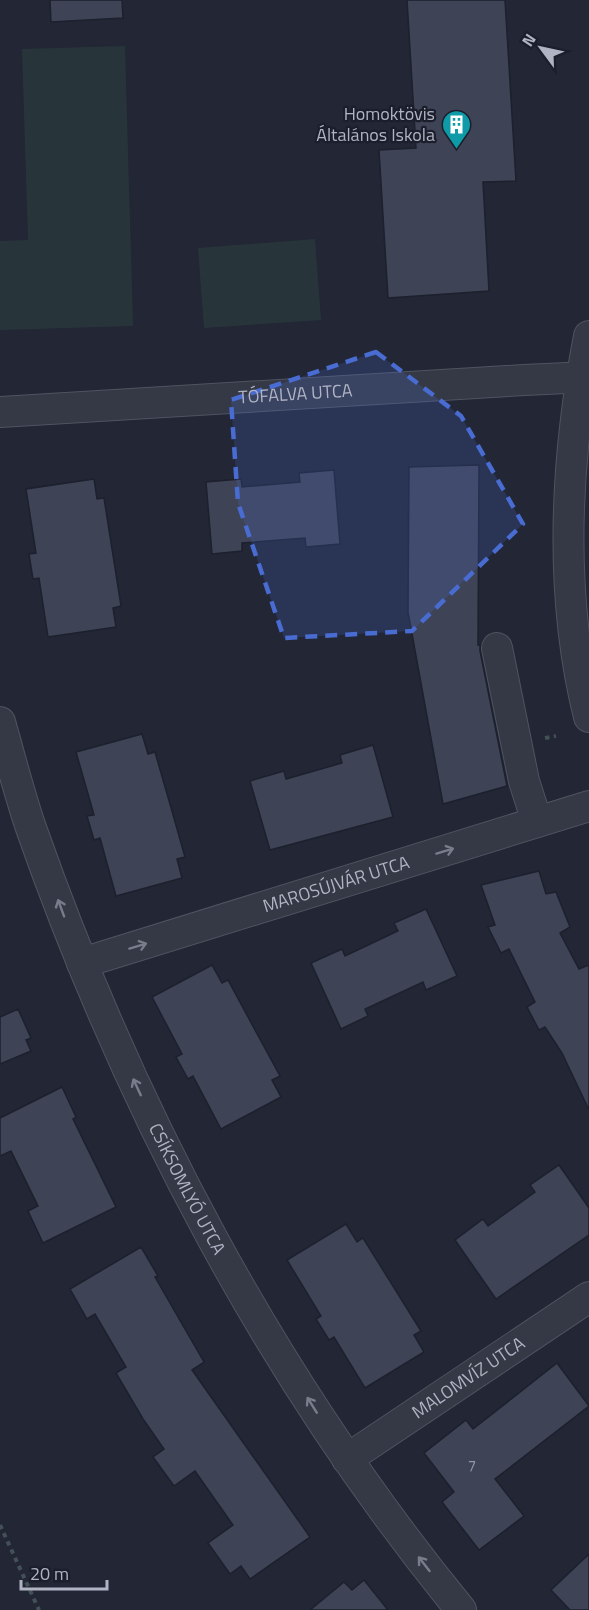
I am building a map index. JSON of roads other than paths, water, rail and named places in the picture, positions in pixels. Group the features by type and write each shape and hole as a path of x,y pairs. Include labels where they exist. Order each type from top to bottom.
{"street":[{"path":"589,336 585,377 570,465 568,576 582,688 589,717"},
{"name":"TÓFALVA UTCA","path":"0,412 585,377"},
{"path":"497,648 524,781 537,822"},
{"name":"CSÍKSOMLYÓ UTCA","path":"0,722 30,826 82,963 149,1113 202,1222 268,1335 347,1459 401,1534 461,1610"},
{"name":"MAROSÚJVÁR UTCA","path":"82,963 589,806"},
{"name":"MALOMVÍZ UTCA","path":"347,1459 589,1297"}],"place":[{"name":"Homoktövis Általános Iskola","path":"456,150"}]}
